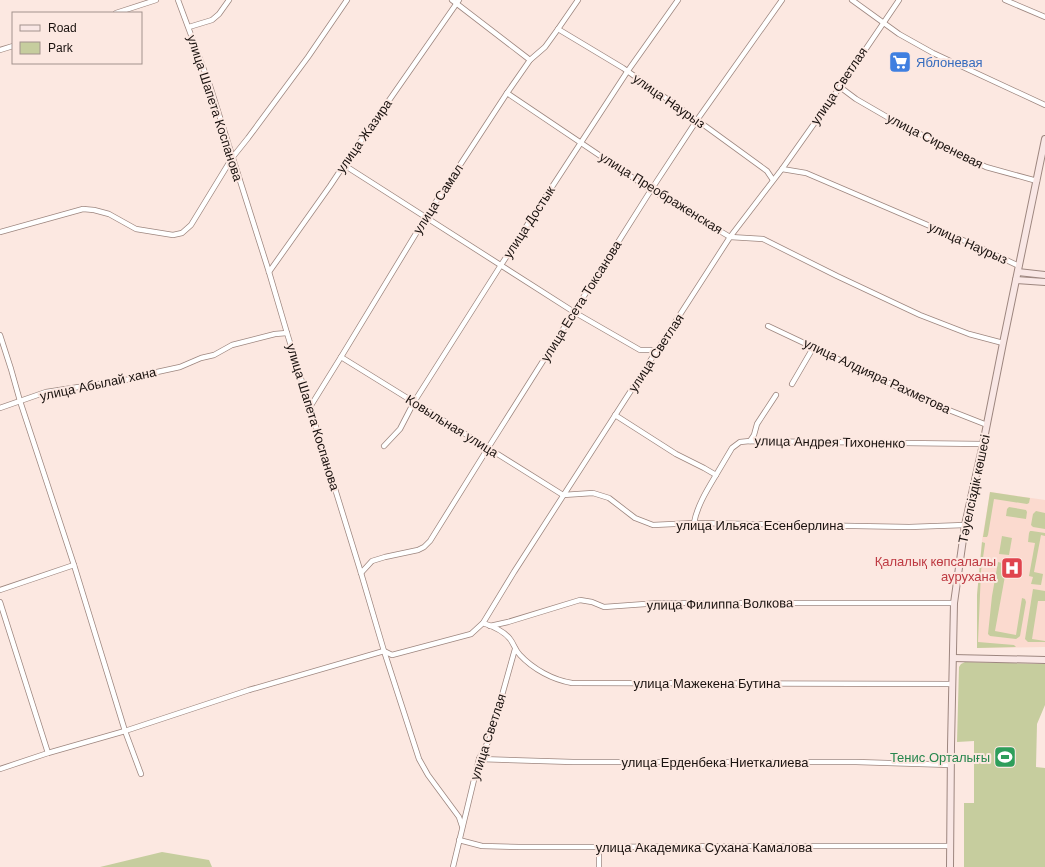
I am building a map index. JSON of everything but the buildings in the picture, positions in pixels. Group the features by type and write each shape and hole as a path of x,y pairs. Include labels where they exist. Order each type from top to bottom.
{"main road":[{"name":"Тәуелсіздік көшесі","path":"950,867 950,765 954,603 965,525 987,425 1045,139"},
{"path":"1018,269 1045,275"},
{"path":"1016,280 1045,282"},
{"path":"953,658 1045,660"}],"street":[{"path":"119,12 156,0"},
{"name":"улица Шапета Коспанова","path":"178,0 210,86 269,272 384,651 419,759 428,776 459,817 462,826"},
{"path":"189,27 212,20 219,14 229,0"},
{"path":"0,232 83,209 110,214 136,229 173,235 182,233 191,225 232,158 308,57 347,0"},
{"path":"452,0 458,2 530,60"},
{"name":"улица Самал","path":"310,407 426,217 507,93 530,60 545,46 578,0"},
{"name":"улица Достык","path":"384,446 400,429 414,402 501,265 627,72 678,0"},
{"name":"улица Есета Токсанова","path":"361,573 372,561 418,550 430,542 651,190 697,120 782,0"},
{"path":"852,0 900,34 933,53 1045,105"},
{"name":"улица Светлая","path":"384,651 392,656 471,634 483,623 563,495 730,237 840,87 882,22 899,0"},
{"path":"1005,0 1045,17"},
{"name":"улица Жазира","path":"269,272 458,2"},
{"name":"улица Наурыз","path":"558,29 622,68 697,120 766,171 773,180"},
{"path":"0,50 12,46"},
{"name":"улица Сиреневая","path":"840,87 894,121 986,167 1037,181"},
{"name":"улица Преображенская","path":"507,93 651,190 730,237 763,239 837,276 920,314 969,334 1003,343"},
{"path":"344,165 574,312 640,350 658,350"},
{"name":"улица Наурыз","path":"782,168 806,173 972,244 1018,269"},
{"name":"улица Алдияра Рахметова","path":"768,326 931,403 987,425"},
{"name":"улица Абылай хана","path":"0,408 46,392 132,379 180,367 201,358 214,355 232,345 275,334 287,333"},
{"path":"0,335 20,401 74,564 124,731 141,774"},
{"path":"792,384 813,348"},
{"name":"Ковыльная улица","path":"341,357 563,495"},
{"path":"750,441 754,435 757,424 776,395"},
{"path":"615,415 676,454 716,475"},
{"name":"улица Андрея Тихоненко","path":"694,524 695,514 708,489 732,448 740,442 983,444"},
{"name":"улица Ильяса Есенберлина","path":"563,495 593,493 609,498 635,518 653,525 965,525"},
{"path":"0,590 74,564"},
{"name":"улица Филиппа Волкова","path":"490,626 580,600 592,602 604,607 667,603 954,603"},
{"path":"0,602 48,753"},
{"name":"улица Мажекена Бутина","path":"483,623 506,635 515,649 525,659 552,677 572,683 952,684"},
{"name":"улица Светлая","path":"452,867 462,832 462,826 479,759 490,738 515,649"},
{"path":"0,769 48,753 124,731 249,690 384,651"},
{"name":"улица Ерденбека Ниеткалиева","path":"479,759 572,762 856,762 950,765"},
{"name":"улица Академика Сухана Камалова","path":"459,840 482,846 950,846"},
{"path":"598,867 599,847"}],"shaded area":[{"name":"Қалалық көпсалалы аурухана","path":"990,492 1045,500 1045,647 977,648 977,595 982,540"}],"green space":[{"path":"990,492 1030,498 1029,503 1027,504 994,499 988,535 987,537 983,537"},
{"path":"1009,507 1026,510 1026,519 1006,516 1007,509"},
{"path":"1036,511 1045,513 1045,529 1033,527 1031,525 1033,514"},
{"path":"1030,531 1045,533 1045,536 1041,535 1034,572 1043,574 1041,585 1031,584 1033,577 1029,576 1035,543 1028,542"},
{"path":"1002,536 1012,538 1009,555 999,554"},
{"path":"982,542 985,544 981,571 978,642 1014,645 1016,647 977,648 977,595"},
{"path":"998,562 1007,565 995,631 1016,635 1022,598 1025,599 1026,602 1020,636 1016,639 990,636 988,634 992,596"},
{"path":"1033,589 1045,591 1045,601 1038,601 1032,639 1045,642 1028,642 1025,639"},
{"name":"Тенис Орталығы","path":"965,662 1045,664 1045,705 1037,724 1036,767 1045,768 1045,867 964,867 964,803 974,803 974,741 957,742 959,667"},
{"path":"162,852 209,860 212,867 100,867"}],"place":[{"name":"Яблоневая","path":"900,62"},
{"name":"Қалалық көпсалалы аурухана","path":"1012,568"},
{"name":"Тенис Орталығы","path":"1005,757"}]}
